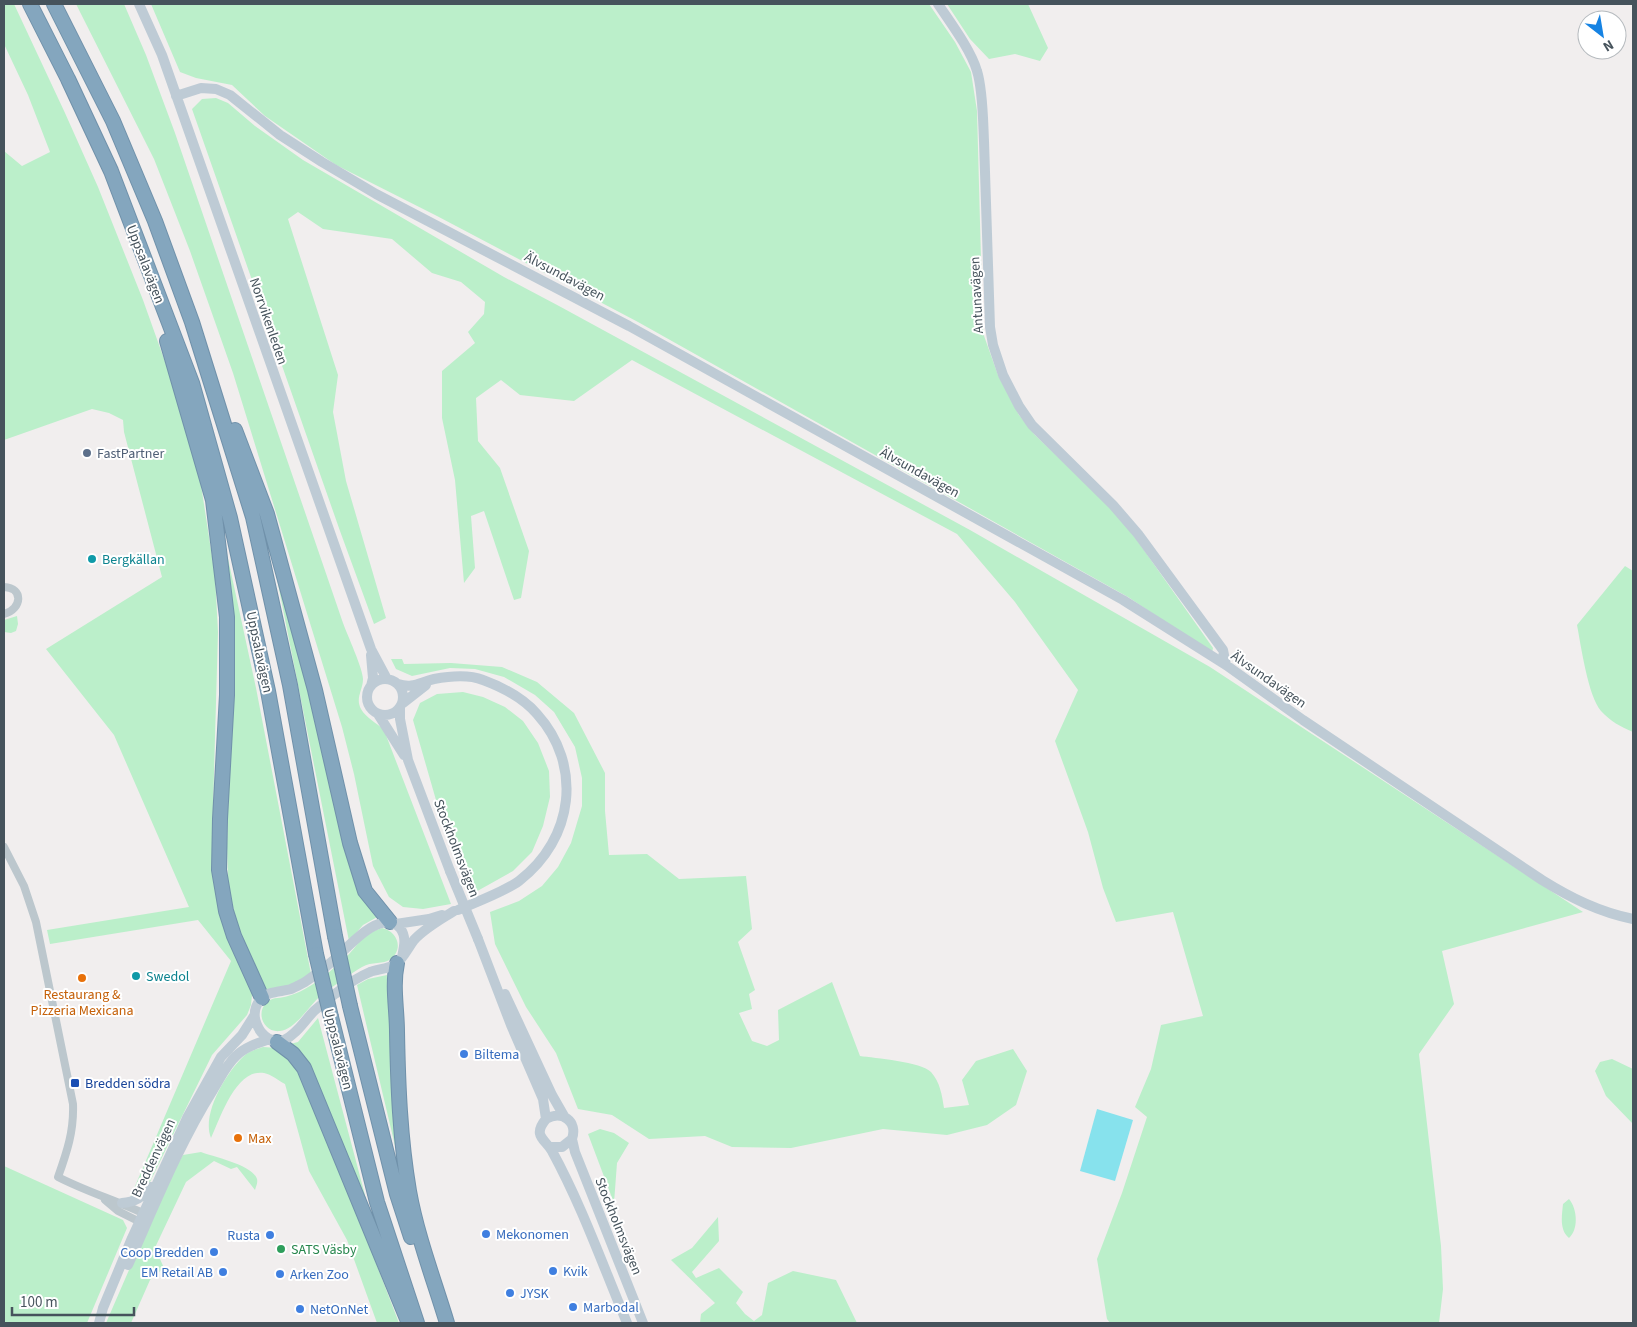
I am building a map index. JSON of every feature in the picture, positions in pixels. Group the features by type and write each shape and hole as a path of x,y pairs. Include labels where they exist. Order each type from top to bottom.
{"highway":[{"name":"Uppsalavägen","path":"30,4 64,70 111,171 192,383 230,518 268,690 316,954 331,1017 377,1202 417,1323"},
{"name":"Uppsalavägen","path":"54,4 113,121 155,221 192,322 253,517 290,685 335,936 350,1006 397,1194 439,1323"},
{"path":"140,249 213,500 227,617 227,695 219,870 226,911 234,936 262,998"},
{"path":"192,322 267,514 315,690 350,843 365,891 393,923"},
{"path":"399,960 394,976 394,991 397,1012 400,1124 409,1192 416,1225 448,1323"},
{"path":"273,1040 293,1054 304,1068 408,1323"}],"street":[{"name":"Norrvikenleden","path":"139,4 162,55 371,649 386,679"},
{"name":"Antunavägen","path":"938,4 968,51 977,71 983,125 990,327 993,345 1003,375 1019,406 1032,425 1113,504 1138,534 1223,650 1226,665"},
{"name":"Älvsundavägen","path":"176,96 201,88 216,89 230,95 280,135 376,194 629,326 1123,600 1226,665 1303,720 1542,880 1571,898 1599,910 1633,919"},
{"path":"4,587 11,588 18,600 14,609 4,614"},
{"name":"Norrvikenleden","path":"371,649 373,678 371,686"},
{"path":"262,998 306,981 329,964 364,931 377,924 429,919 454,911 519,881 540,861 557,836 565,810 568,784 563,758 552,734 537,713 518,698 481,679 457,676 433,679 410,687 386,679 376,682 371,686 367,699 369,705 378,714 389,715 433,679"},
{"path":"398,684 402,689 404,697 401,706"},
{"name":"Stockholmsvägen","path":"401,706 400,719 408,760 511,1026 543,1099 546,1119 540,1134 543,1141 550,1146 568,1180 628,1323"},
{"name":"Stockholmsvägen","path":"378,714 408,760"},
{"path":"4,847 24,886 36,922 73,1104 73,1128 58,1177 104,1198 122,1203 144,1219"},
{"path":"399,960 414,940 430,926 454,911"},
{"path":"393,923 402,931 405,943 399,960"},
{"name":"Stockholmsvägen","path":"480,942 552,1095 564,1116 573,1126 572,1139 575,1154 643,1323"},
{"name":"Breddenvägen","path":"99,1323 103,1308 144,1219 194,1123 224,1071 234,1058 248,1047 291,1036 314,1011 336,993 360,977 372,971 392,966 399,960"},
{"name":"Breddenvägen","path":"144,1219 160,1176 187,1118 222,1057 242,1035 254,1016 258,1003 262,998"},
{"path":"254,1016 260,1030 273,1040"},
{"path":"546,1119 555,1115 564,1116"},
{"path":"550,1146 562,1147 572,1139"},
{"path":"122,1203 133,1202 144,1195 160,1176"},
{"path":"104,1198 118,1211 144,1219"}],"green space":[{"path":"4,4 14,4 98,187 143,300 179,401 201,485 215,576 218,632 212,844 219,905 251,986 251,1005 247,1015 212,1055 148,1186 130,1198 231,961 198,920 50,944 47,930 189,907 114,735 46,649 162,577 124,432 123,420 109,413 92,409 4,440 4,151 22,166 50,152 28,95 4,44"},
{"path":"76,4 124,4 146,55 175,133 362,674 363,683 359,705 366,715 384,730 451,904 423,909 403,907 389,897 373,866 342,727 233,373 190,251 154,159"},
{"path":"151,4 929,4 955,42 971,72 977,111 983,333 998,375 1019,415 1035,435 1109,506 1134,536 1213,648 1212,653 1128,597 638,322 336,165 265,116 232,85 196,78 180,72"},
{"path":"947,4 1028,4 1048,48 1040,61 1015,54 989,59 970,39"},
{"path":"216,98 228,103 255,126 303,160 504,277 970,530 1210,667 1583,912 1442,951 1454,1004 1419,1054 1441,1246 1443,1289 1439,1323 1110,1323 1107,1319 1097,1259 1122,1193 1147,1117 1135,1107 1151,1069 1161,1025 1203,1016 1173,912 1116,922 1103,888 1088,832 1055,741 1078,690 1015,602 957,534 632,360 574,401 520,395 501,380 476,398 478,441 500,468 529,551 521,598 514,600 484,511 471,516 475,568 464,583 455,480 442,418 442,371 475,343 468,332 484,314 485,302 461,282 432,273 392,239 323,229 298,212 288,219 338,375 333,412 346,481 386,618 374,624 192,109 202,99"},
{"path":"270,544 310,687 379,916 363,925 349,941"},
{"path":"227,554 256,688 311,974 292,985 266,990 241,935 228,882 227,846 233,641"},
{"path":"1625,566 1633,571 1633,732 1608,718 1596,704 1586,670 1577,625"},
{"path":"17,616 18,624 16,631 11,633 4,632 4,620"},
{"path":"391,659 402,659 404,664 451,663 502,667 537,682 574,713 605,773 605,811 609,855 647,854 679,879 746,876 752,929 738,942 755,990 749,994 752,1009 739,1013 752,1041 767,1046 779,1040 778,1010 832,982 860,1056 897,1061 918,1066 931,1072 939,1084 944,1108 969,1105 962,1080 976,1061 1013,1049 1027,1071 1016,1105 987,1125 947,1135 883,1129 791,1148 732,1147 705,1136 649,1139 612,1115 578,1109 556,1053 526,1007 495,944 490,912 519,901 542,886 558,867 571,843 582,806 582,778 575,747 554,712 535,695 504,677 475,669 450,668 412,676 396,669"},
{"path":"463,692 483,697 505,707 523,721 538,743 549,771 550,797 543,826 532,852 513,871 472,894 436,800 413,720 420,703 437,694"},
{"path":"382,928 392,933 397,940 397,950 391,959 366,965 353,973 325,992 292,1026 280,1031 274,1031 266,1026 263,1021 262,1011 263,1006 267,1002 296,993 313,984 344,959 365,935"},
{"path":"387,975 396,1150 357,985 368,979"},
{"path":"318,1018 370,1214 310,1065 303,1055 290,1044 298,1042"},
{"path":"263,1047 278,1048 292,1058 302,1077 399,1323 377,1323 347,1240 309,1171 285,1084 264,1073 254,1074 245,1078 230,1096 211,1138 209,1128 210,1117 213,1105 224,1082 245,1055"},
{"path":"1612,1059 1633,1069 1633,1124 1606,1096 1595,1071 1600,1062"},
{"path":"600,1129 614,1133 629,1143 617,1163 614,1203 588,1134"},
{"path":"201,1152 232,1162 254,1174 257,1179 255,1190 237,1167 231,1169 214,1161 186,1182 152,1254 160,1259 164,1268 150,1280 131,1323 106,1323 168,1180 183,1155"},
{"path":"4,1166 123,1220 127,1228 87,1323 4,1323"},
{"path":"1569,1199 1574,1208 1576,1224 1569,1238 1562,1227 1562,1217 1563,1204"},
{"path":"718,1217 719,1241 692,1272 696,1278 719,1268 743,1292 736,1303 754,1321 762,1315 768,1283 793,1271 836,1280 857,1323 700,1323 701,1314 715,1303 671,1260 692,1248"}],"water":[{"path":"1097,1109 1133,1120 1115,1181 1080,1171"}],"place":[{"name":"FastPartner","path":"87,453"},
{"name":"Bergkällan","path":"92,559"},
{"name":"Swedol","path":"136,976"},
{"name":"Restaurang & Pizzeria Mexicana","path":"82,978"},
{"name":"Biltema","path":"464,1054"},
{"name":"Bredden södra","path":"75,1083"},
{"name":"Max","path":"238,1138"},
{"name":"Mekonomen","path":"486,1234"},
{"name":"Rusta","path":"270,1235"},
{"name":"SATS Väsby","path":"281,1249"},
{"name":"Coop Bredden","path":"214,1252"},
{"name":"Kvik","path":"553,1271"},
{"name":"EM Retail AB","path":"223,1272"},
{"name":"Arken Zoo","path":"280,1274"},
{"name":"JYSK","path":"510,1293"},
{"name":"Marbodal","path":"573,1307"},
{"name":"NetOnNet","path":"300,1309"}]}
